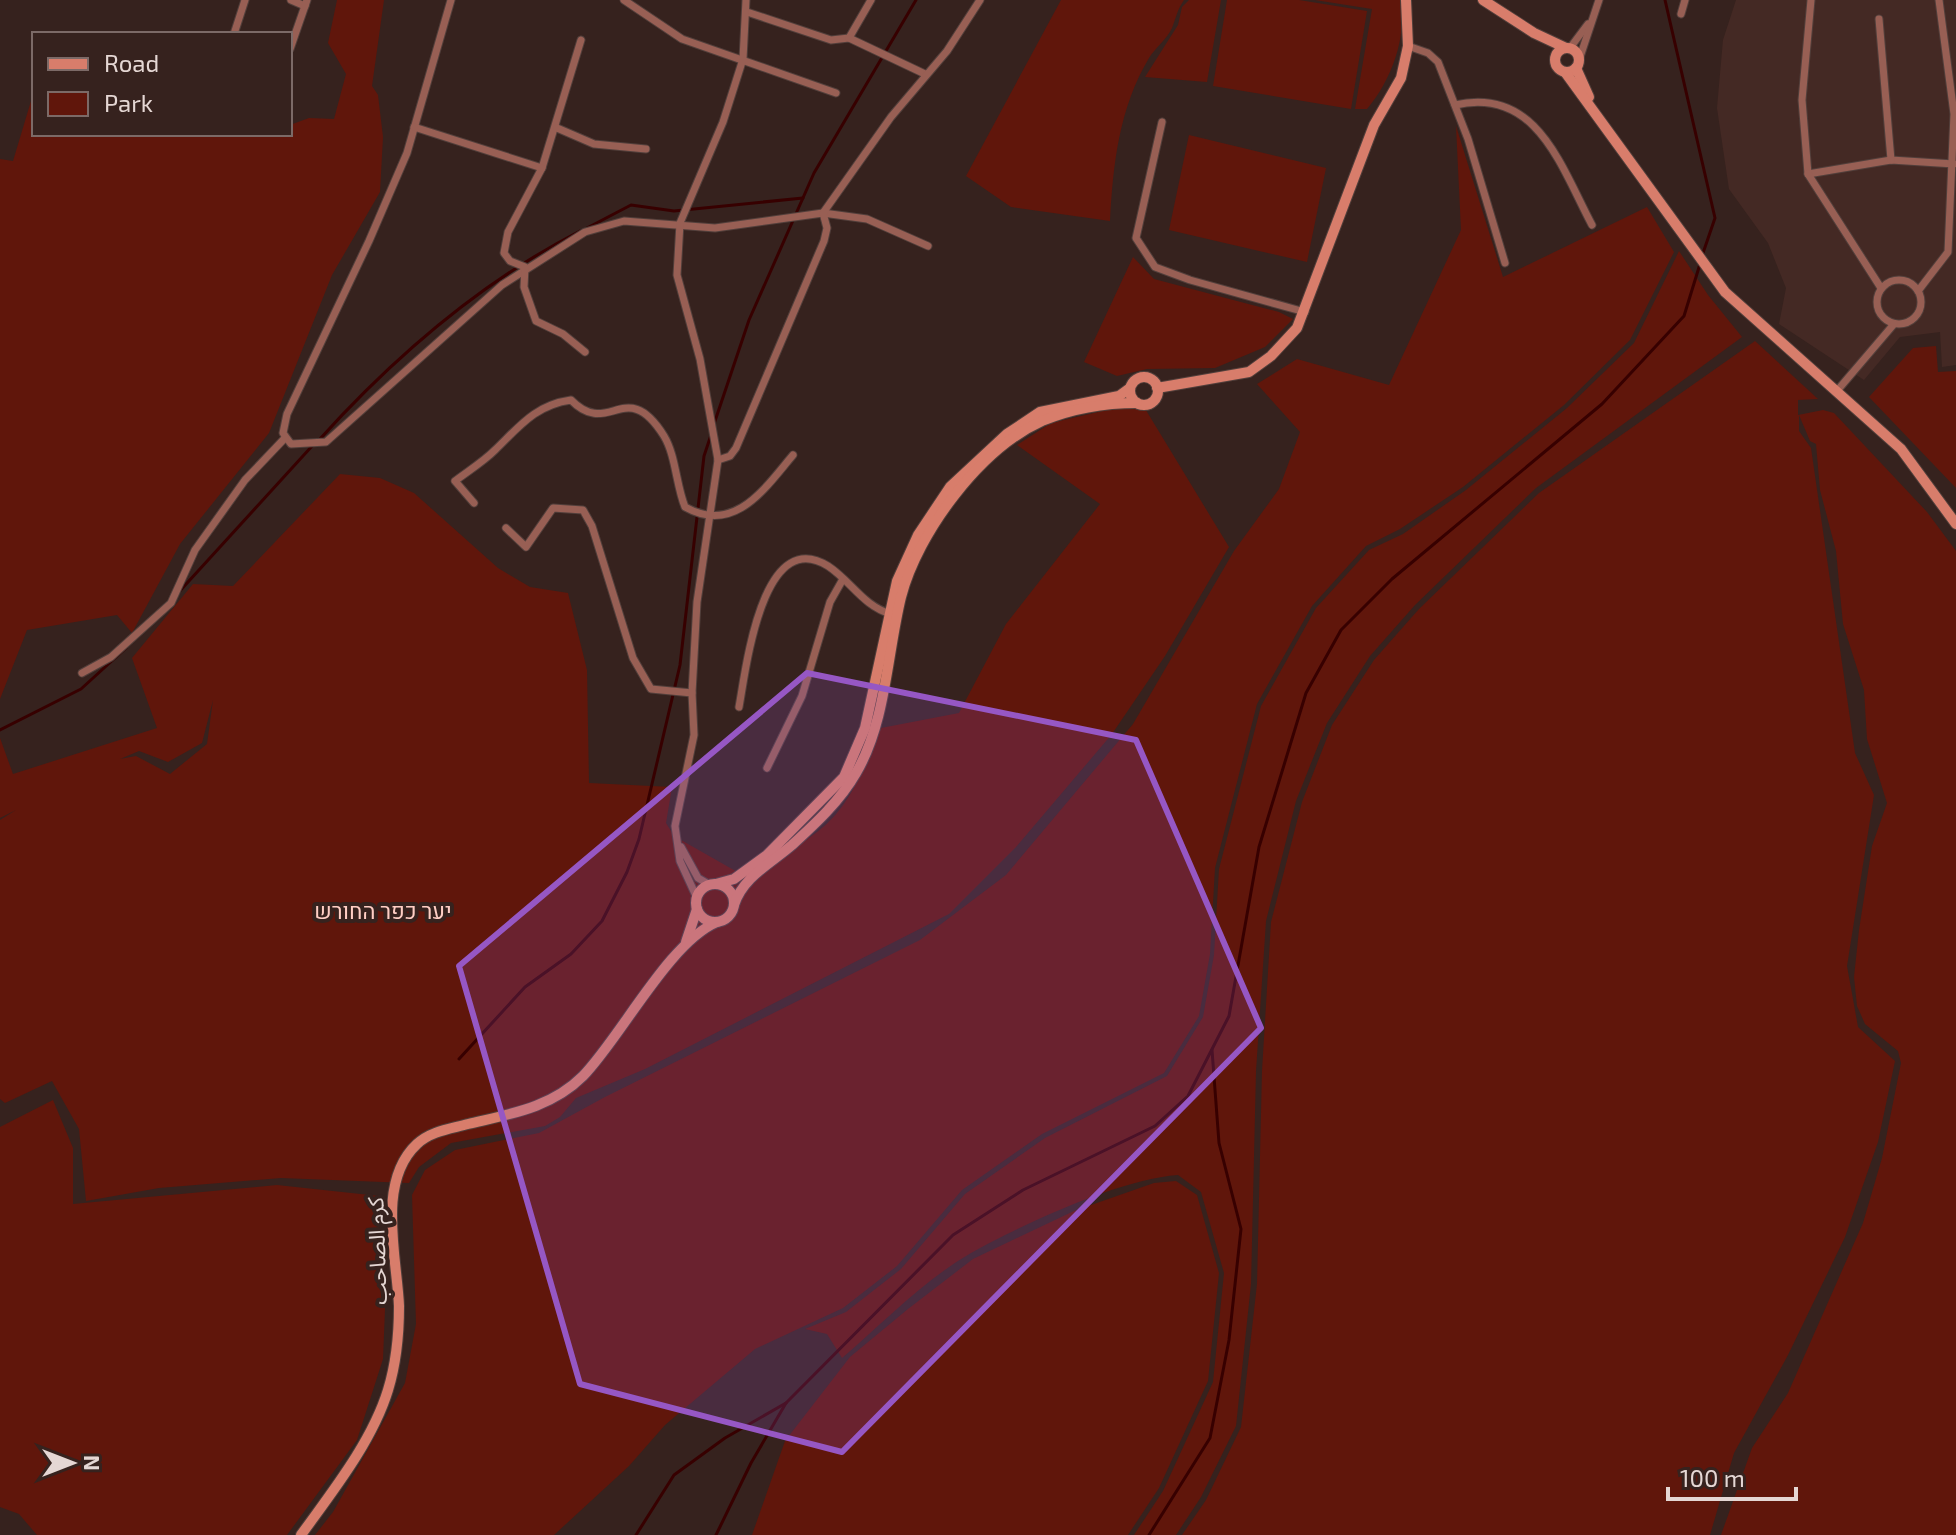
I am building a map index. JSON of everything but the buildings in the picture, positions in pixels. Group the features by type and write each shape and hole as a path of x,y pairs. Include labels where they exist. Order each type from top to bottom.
{"street":[{"path":"235,32 245,0"},
{"path":"291,0 306,3 292,43"},
{"path":"451,0 407,153 283,425 285,438 291,444 302,446 326,442 525,267 604,224 680,223 715,228 823,213 867,219 928,246"},
{"path":"624,0 682,39 836,93"},
{"path":"746,0 743,59 723,122 680,223 677,275 700,359 718,460 708,515 692,693 694,735 676,830 680,861 705,919 717,922 728,917 744,884 807,831 856,774 872,737 897,581 918,535 940,500 976,460 1040,412 1119,396 1143,377 1152,380 1157,388"},
{"path":"849,38 871,0"},
{"path":"823,213 925,74 947,51 980,0"},
{"path":"1483,0 1534,33 1568,48 1578,64 1598,117"},
{"path":"1565,72 1578,64 1599,0"},
{"path":"1681,14 1685,0"},
{"path":"1811,0 1802,100 1808,174 1881,288 1878,310 1894,324"},
{"path":"1918,291 1948,252 1954,183 1954,114 1939,0"},
{"path":"1157,388 1249,372 1271,356 1297,328 1374,125 1401,78 1408,46 1408,4"},
{"path":"747,12 831,40 849,38 925,74"},
{"path":"1555,61 1556,54 1568,48 1592,19"},
{"path":"1879,19 1891,160"},
{"path":"1534,33 1725,292 1901,449 1956,524"},
{"path":"525,267 510,261 504,253 504,243 542,168 557,128 581,40"},
{"path":"1408,46 1428,53 1438,62 1455,105 1505,263"},
{"path":"1455,105 1476,101 1500,104 1526,116 1547,141 1592,225"},
{"path":"1162,122 1136,238 1155,267 1305,312"},
{"path":"414,127 542,168"},
{"path":"557,128 594,144 646,149"},
{"path":"1808,174 1891,160 1954,164"},
{"path":"718,460 730,456 736,448 760,393 824,241 827,228 823,213"},
{"path":"525,267 524,287 536,321 563,334 585,352"},
{"path":"1835,392 1894,324 1914,318 1921,305 1918,291 1900,279 1881,288"},
{"path":"1130,388 1131,396 1137,403"},
{"path":"697,904 713,884 734,879 767,855 844,777 861,741 893,614 906,580 928,534 962,488 992,457 1029,428 1079,410 1152,402 1157,388"},
{"path":"474,503 455,481 492,453 531,414 571,400 588,414 606,414 628,406 645,413 666,438 685,507 708,515 723,517 746,507 793,455"},
{"path":"82,673 111,657 171,603 195,550 245,480 285,438"},
{"path":"506,528 526,547 553,508 583,510 597,541 633,658 651,689 692,693"},
{"path":"739,707 765,597 775,575 789,562 807,559 825,564 869,604 893,614"},
{"path":"767,768 806,685 833,593 843,579"},
{"path":"676,830 693,871 727,889 734,905"},
{"name":"كرم الصاحب","path":"682,950 693,927 697,904"},
{"name":"كرم الصاحب","path":"301,1535 343,1474 388,1393 399,1311 393,1194 405,1160 418,1143 437,1132 545,1105 574,1084 682,950 707,926 717,922"}],"highlighted area":[{"path":"807,673 1136,740 1261,1028 842,1452 580,1384 459,966"}],"shaded area":[{"path":"1736,0 1956,0 1956,365 1942,367 1940,332 1900,337 1864,380 1779,324 1786,288 1768,243 1729,189 1717,108 1723,40"}],"green space":[{"path":"337,0 384,0 372,86 378,95 383,137 380,192 332,275 269,433 180,544 132,633 117,615 27,630 0,699 0,159 13,161 32,98 32,136 292,136 292,124 309,118 334,119 346,74 328,43"},
{"path":"1061,0 1184,0 1170,32 1149,58 1139,77 1124,117 1113,179 1110,221 1011,207 966,176"},
{"path":"1189,0 1221,0 1207,82 1145,77 1178,25 1182,7"},
{"path":"1227,0 1299,0 1367,11 1351,109 1213,86"},
{"path":"1315,0 1400,0 1402,28 1396,58 1367,109 1355,109 1372,9"},
{"path":"1456,126 1503,277 1647,207 1674,252 1630,340 1564,405 1463,487 1400,529 1366,546 1312,606 1257,704 1215,868 1210,954 1199,1016 1164,1073 1042,1134 962,1190 897,1266 843,1308 755,1349 665,1425 629,1466 554,1535 315,1535 333,1512 405,1383 416,1324 412,1195 425,1170 455,1150 539,1133 920,940 1006,875 1133,724 1234,551 1279,489 1300,432 1257,384 1297,359 1389,385 1461,230"},
{"path":"1189,135 1326,168 1307,262 1169,230"},
{"path":"1679,251 1708,295 1742,337 1536,488 1415,605 1370,656 1327,723 1296,801 1266,921 1256,1071 1251,1284 1236,1426 1201,1497 1176,1535 1134,1535 1163,1491 1213,1382 1224,1273 1201,1192 1178,1175 1155,1178 1101,1194 1017,1229 971,1253 920,1289 842,1358 827,1334 805,1329 846,1312 901,1269 965,1194 1045,1138 1167,1076 1203,1017 1214,955 1219,869 1261,706 1316,608 1369,550 1403,534 1466,490 1567,408 1634,343"},
{"path":"1133,257 1154,279 1279,312 1293,319 1265,347 1215,368 1147,369 1117,376 1084,362"},
{"path":"1755,341 1818,399 1798,400 1798,415 1823,410 1834,413 1927,512 1956,551 1956,1535 1721,1535 1752,1448 1788,1393 1863,1223 1882,1158 1901,1063 1898,1051 1865,1024 1857,1006 1854,977 1859,930 1872,846 1887,803 1867,739 1864,690 1843,624 1836,551 1820,490 1816,444 1810,441 1799,415 1799,431 1811,448 1855,753 1874,795 1847,966 1858,1027 1895,1061 1878,1142 1845,1237 1788,1355 1734,1453 1710,1535 1182,1535 1206,1500 1241,1427 1257,1284 1262,1071 1271,922 1302,802 1332,725 1374,660 1419,609 1539,493"},
{"path":"1936,346 1938,372 1956,371 1956,488 1869,397 1913,348"},
{"name":"יער כפר החורש","path":"1141,402 1229,547 1165,656 1112,734 1016,847 949,914 645,1069 576,1098 560,1117 545,1126 451,1143 419,1167 409,1183 281,1178 159,1188 86,1201 79,1129 52,1081 5,1103 0,1099 0,820 16,810 0,818 0,738 13,774 157,728 132,658 193,584 233,586 340,474 380,478 414,493 498,568 530,587 568,593 587,670 589,783 672,787 666,823 674,836 739,873 794,847 830,820 856,784 881,728 959,713 1006,624 1100,504 1017,445 1051,423","holes":["213,700 207,744 170,774 136,756 120,759 139,751 168,762 202,743"]},
{"path":"53,1100 73,1148 73,1204 277,1185 379,1196 385,1309 383,1359 357,1440 287,1535 37,1535 19,1514 0,1507 0,1127"},
{"path":"1176,1181 1197,1195 1219,1273 1208,1381 1159,1488 1128,1535 752,1535 785,1441 850,1357 973,1259 1074,1211 1154,1183"}],"waterway":[{"path":"714,424 749,320 814,173 916,0"},
{"path":"1665,0 1715,218 1702,256"},
{"path":"587,228 631,205 674,211 803,198"},
{"path":"319,440 408,351 440,324 508,274 580,231"},
{"path":"716,1535 751,1463 786,1403 953,1235 1023,1190 1155,1126 1188,1096 1229,1016 1259,847 1306,693 1341,630 1392,579 1602,404 1684,316 1700,264"},
{"path":"459,1059 525,987 571,954 602,921 627,872 639,839 680,665 704,456 711,435"},
{"path":"178,593 313,445"},
{"path":"0,730 81,689 126,648"},
{"path":"1149,1535 1210,1438 1229,1340 1241,1229 1219,1143 1212,1050"},
{"path":"636,1535 674,1475 725,1438 786,1403"}]}
